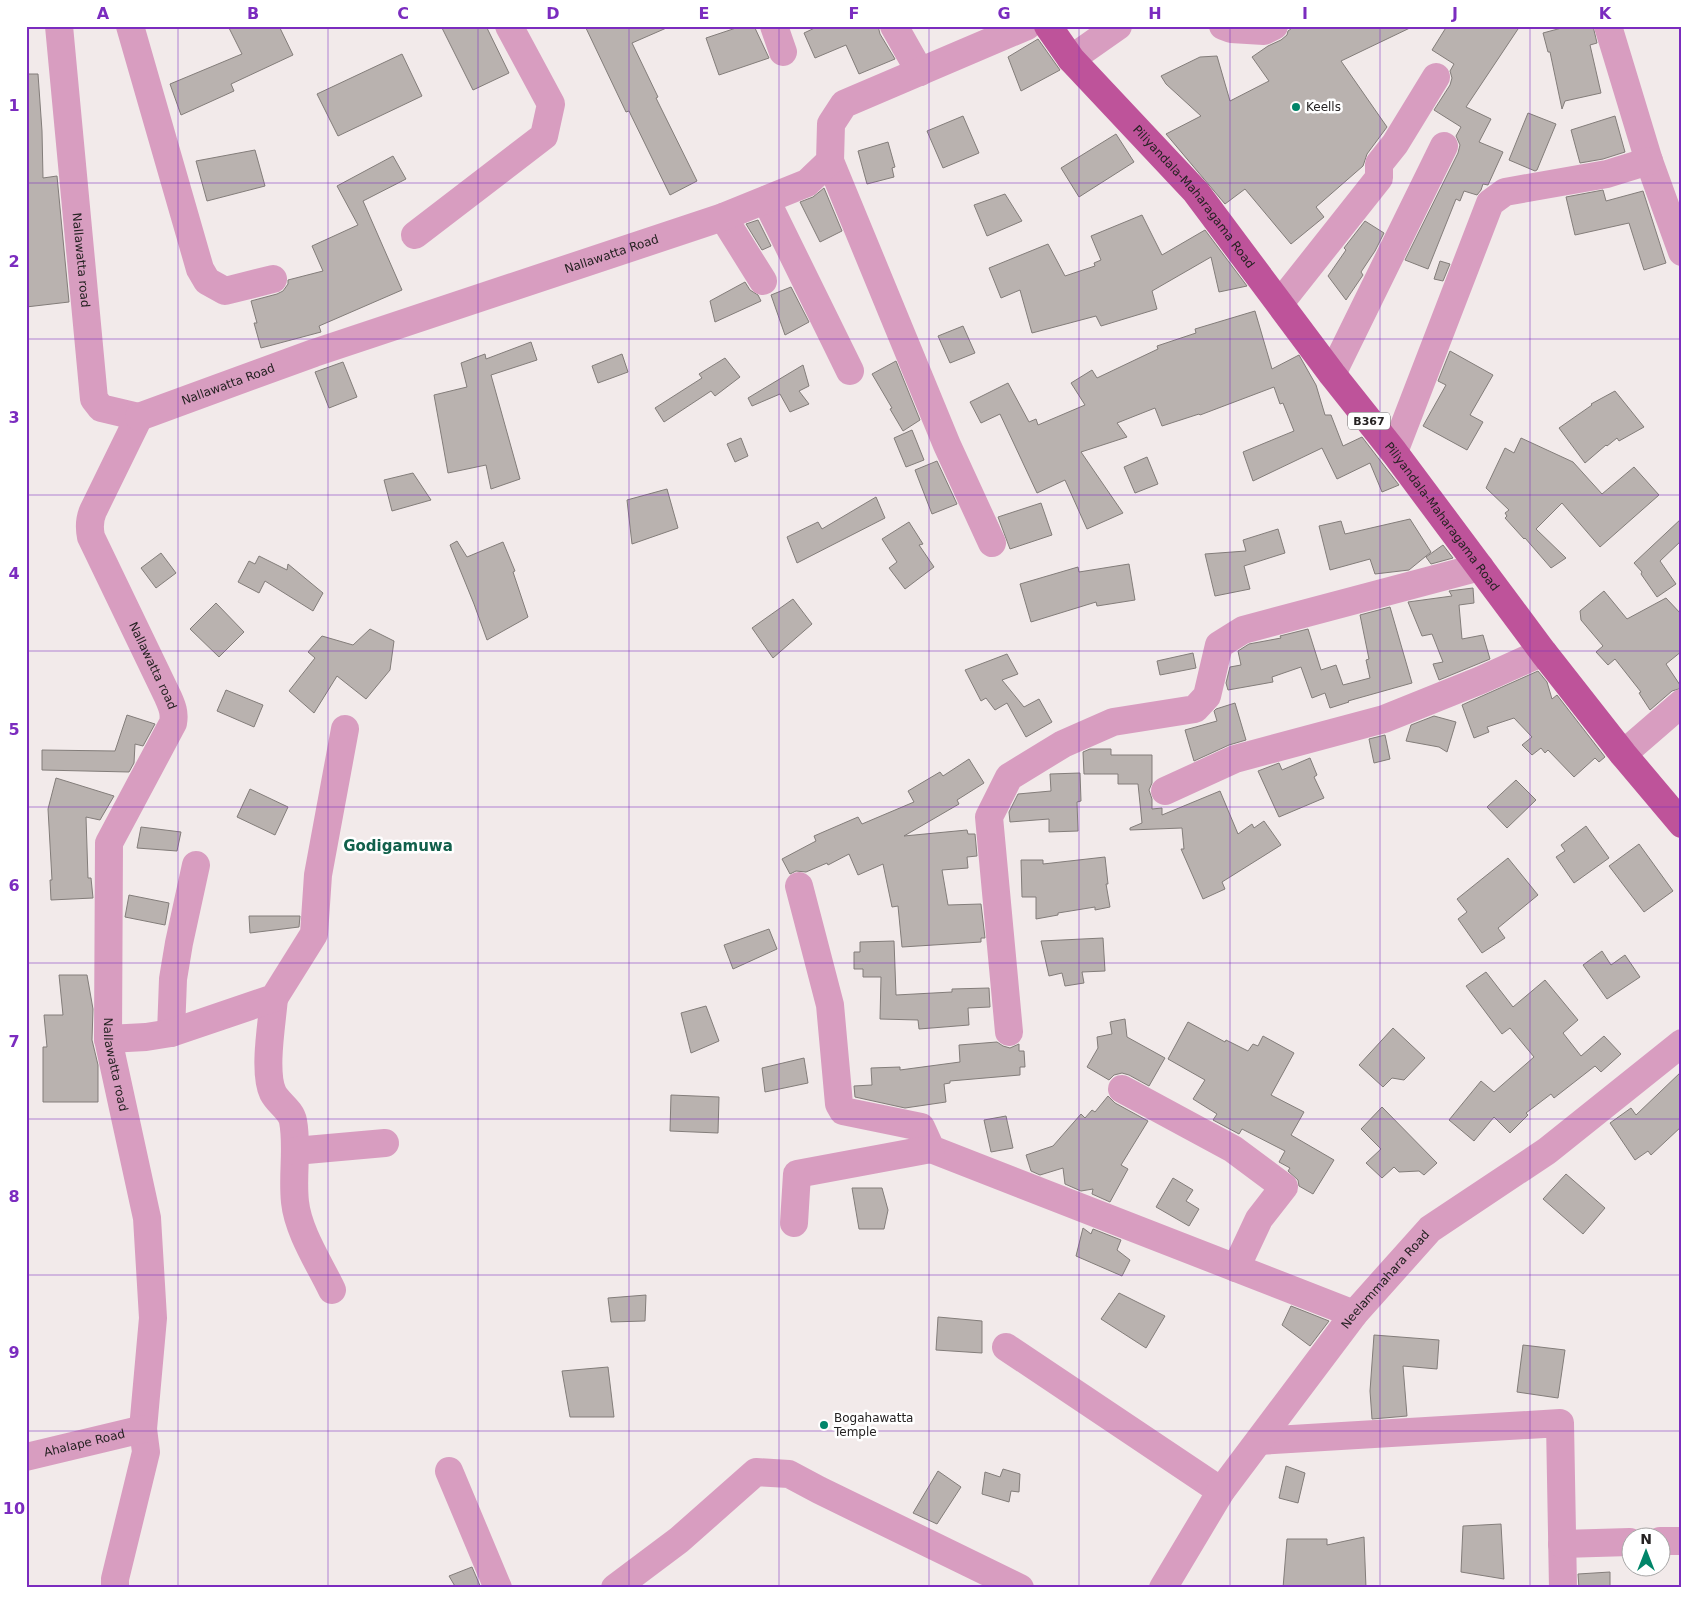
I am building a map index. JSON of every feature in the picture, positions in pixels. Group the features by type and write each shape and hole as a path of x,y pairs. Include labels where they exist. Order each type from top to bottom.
{"main road":[{"name":"Piliyandala-Maharagama Road","path":"1048,26 1071,59 1196,192 1543,652 1623,754 1682,824"}],"street":[{"name":"Nallawatta road","path":"59,26 94,399 101,408 139,417 93,511 89,528 91,537 173,708 174,716 173,723 109,843 108,1038 147,1218 153,1318 143,1430 146,1452 115,1579 115,1588"},
{"path":"130,26 200,269 207,281 225,291 273,278"},
{"path":"415,235 544,136 551,104 509,26"},
{"path":"774,26 783,52"},
{"path":"894,26 920,72"},
{"path":"992,544 947,445 830,161 831,124 844,104 1027,26"},
{"path":"1071,59 1118,26"},
{"path":"1223,26 1231,29 1264,32 1274,26"},
{"path":"1608,26 1649,161 1682,252"},
{"path":"1280,303 1379,178 1379,164 1394,144 1436,77"},
{"path":"1332,374 1444,146"},
{"name":"Nallawatta Road","path":"139,417 314,353 723,217 807,182 830,161"},
{"path":"1394,452 1490,203 1505,192 1607,174 1649,161"},
{"path":"766,200 850,371"},
{"path":"723,217 763,281"},
{"path":"1009,1032 989,817 1009,777 1063,744 1113,722 1195,709 1207,696 1219,645 1242,630 1480,567"},
{"path":"1166,790 1235,760 1384,719 1481,680 1543,652"},
{"path":"1623,754 1682,703"},
{"path":"332,1290 300,1226 295,1203 296,1137 293,1118 274,1094 268,1076 274,998 314,934 318,875 345,729"},
{"path":"172,1033 173,979 196,866"},
{"path":"799,886 830,1005 839,1104 843,1111 921,1127 931,1149"},
{"path":"108,1038 146,1037 172,1033 274,998"},
{"name":"Neelammahara Road","path":"1163,1588 1221,1491 1258,1441 1354,1314 1430,1228 1546,1151 1682,1043"},
{"path":"1122,1089 1233,1149 1284,1187 1259,1219 1236,1268"},
{"path":"295,1151 385,1143"},
{"path":"794,1223 797,1174 931,1149 1354,1314"},
{"path":"1006,1347 1221,1491"},
{"path":"1258,1441 1560,1423 1563,1588"},
{"name":"Ahalape Road","path":"26,1457 143,1430"},
{"path":"449,1472 498,1588"},
{"path":"615,1588 679,1540 756,1472 789,1474 1020,1588"},
{"path":"1562,1544 1620,1542"}],"building":[{"path":"228,26 279,26 293,55 231,84 234,91 181,115 170,84 242,54"},
{"path":"441,26 486,26 509,73 473,90"},
{"path":"585,26 671,26 632,43 658,97 656,98 697,181 670,195 629,111 626,112"},
{"path":"742,26 754,26 769,58 719,75 706,38"},
{"path":"819,26 878,26 880,34 895,59 859,74 846,45 815,58 804,33"},
{"name":"Keells","path":"1295,26 1414,26 1341,61 1387,127 1367,154 1363,166 1316,207 1324,217 1291,244 1245,189 1225,204 1166,134 1201,116 1166,84 1161,76 1200,57 1217,56 1230,101 1269,81 1252,57 1281,40"},
{"path":"1447,26 1520,26 1466,107 1491,119 1479,142 1503,152 1488,185 1483,184 1477,195 1464,191 1460,201 1456,199 1428,269 1405,260 1458,153 1460,145 1456,136 1461,127 1434,110 1450,85 1452,78 1450,71 1454,64 1432,50"},
{"path":"1569,26 1593,26 1597,43 1590,45 1601,93 1565,101 1562,109 1550,52 1548,52 1543,33"},
{"path":"1038,39 1060,70 1021,91 1008,57"},
{"path":"402,54 422,96 338,136 317,94"},
{"path":"26,74 38,74 43,178 57,176 69,302 26,307"},
{"path":"1528,113 1556,124 1535,171 1509,160"},
{"path":"963,116 979,153 943,168 927,131"},
{"path":"1615,116 1625,152 1603,159 1580,163 1571,130"},
{"path":"1116,134 1134,162 1079,197 1061,168"},
{"path":"888,142 895,167 892,168 894,177 867,184 858,151"},
{"path":"255,150 265,186 207,201 196,161"},
{"path":"393,156 406,179 363,201 402,290 319,326 321,332 261,348 254,323 257,323 251,301 283,291 288,284 288,280 323,271 312,246 358,225 337,186"},
{"path":"824,188 842,231 820,242 800,202 813,197"},
{"path":"1603,190 1606,201 1643,191 1666,263 1644,270 1629,223 1575,235 1566,197"},
{"path":"1005,194 1022,221 987,236 974,205"},
{"path":"1142,215 1162,255 1205,230 1247,286 1219,292 1211,257 1152,291 1157,309 1101,326 1096,316 1032,333 1020,290 1001,298 989,268 1048,244 1065,276 1095,266 1094,263 1101,260 1091,236"},
{"path":"758,220 771,246 762,250 746,224"},
{"path":"1365,221 1384,233 1361,272 1363,275 1346,300 1328,276 1346,250 1344,248"},
{"path":"1440,261 1450,264 1443,281 1434,279"},
{"path":"745,282 750,290 758,295 761,301 715,322 710,301"},
{"path":"791,287 809,322 785,335 771,295"},
{"path":"1255,311 1272,369 1299,355 1316,385 1325,415 1331,415 1343,446 1362,437 1399,485 1382,492 1370,463 1337,479 1322,448 1253,481 1243,452 1294,431 1283,403 1280,404 1274,387 1200,415 1162,426 1155,408 1117,423 1127,437 1081,452 1123,513 1087,529 1065,480 1037,493 1000,414 981,423 970,402 1008,383 1029,422 1036,419 1038,425 1085,405 1071,383 1092,370 1097,378 1158,349 1157,346 1196,333 1195,329"},
{"path":"963,326 975,353 950,363 938,336"},
{"path":"531,342 537,360 491,375 520,479 491,489 486,465 448,473 434,395 467,387 461,363 485,354 486,359"},
{"path":"1450,351 1493,375 1470,415 1483,422 1467,450 1423,426 1446,385 1438,381"},
{"path":"622,354 628,372 598,383 592,366"},
{"path":"725,358 740,377 715,396 711,391 664,422 655,408 702,378 699,374"},
{"path":"896,361 920,420 903,431 872,374"},
{"path":"343,362 357,397 329,408 315,372"},
{"path":"803,365 809,386 799,391 809,404 790,412 780,394 752,406 748,398"},
{"path":"1615,391 1644,427 1619,441 1617,438 1585,463 1559,428 1591,404"},
{"path":"912,430 924,460 906,467 894,438"},
{"path":"741,438 748,456 735,462 727,444"},
{"path":"1521,438 1573,462 1602,494 1634,467 1659,495 1600,547 1562,503 1536,529 1566,558 1551,568 1505,518 1507,516 1505,513 1509,510 1486,488 1505,448 1514,453"},
{"path":"1147,457 1158,484 1135,493 1124,467"},
{"path":"937,461 957,504 932,514 915,470"},
{"path":"413,473 431,500 392,511 384,480"},
{"path":"667,489 678,528 632,544 627,500"},
{"path":"876,497 885,518 797,563 787,537 818,522 822,529"},
{"path":"1041,503 1052,535 1010,549 998,517"},
{"path":"1682,518 1682,540 1660,561 1676,584 1657,597 1641,574 1642,572 1634,563"},
{"path":"1410,519 1431,552 1409,570 1375,574 1370,559 1330,570 1319,526 1341,521 1345,534"},
{"path":"909,522 923,544 919,545 934,567 905,589 889,568 897,562 882,539"},
{"path":"1278,529 1285,553 1244,566 1250,589 1215,596 1205,554 1246,551 1243,540"},
{"path":"457,541 467,557 503,542 515,571 513,572 528,617 487,640 450,545"},
{"path":"1443,545 1453,558 1431,564 1426,557"},
{"path":"161,553 176,573 156,588 141,568"},
{"path":"259,556 287,570 288,564 323,593 313,611 265,581 259,593 238,582 249,561 255,564"},
{"path":"1129,564 1135,600 1097,606 1096,602 1031,622 1020,584 1078,567 1079,572"},
{"path":"1473,588 1474,603 1459,605 1462,639 1483,635 1490,659 1439,680 1433,664 1443,662 1432,634 1422,636 1408,602 1452,596 1449,591"},
{"path":"1604,591 1627,619 1666,598 1682,615 1682,651 1666,664 1682,688 1672,691 1650,710 1639,693 1641,692 1615,659 1608,665 1596,652 1603,646 1581,620 1580,611"},
{"path":"793,599 812,624 773,658 752,628"},
{"path":"216,603 244,632 219,657 190,629"},
{"path":"1390,607 1412,683 1330,708 1325,693 1312,698 1301,667 1272,677 1273,682 1228,690 1226,683 1230,667 1241,665 1238,651 1249,644 1281,638 1280,636 1308,629 1321,670 1336,665 1343,685 1370,678 1366,660 1369,659 1360,615"},
{"path":"370,629 394,641 390,670 366,699 337,676 314,713 289,691 315,658 308,652 322,636 353,645"},
{"path":"1193,653 1196,668 1160,675 1157,661"},
{"path":"1007,654 1018,674 1002,680 1024,707 1039,699 1052,722 1026,737 1007,703 995,710 986,698 981,701 965,670"},
{"path":"1538,671 1547,682 1552,699 1557,695 1605,757 1599,762 1595,758 1574,777 1548,750 1545,753 1541,748 1532,755 1522,745 1532,737 1514,718 1487,727 1489,732 1474,738 1462,705"},
{"path":"226,690 263,705 254,727 217,711"},
{"path":"1235,703 1246,740 1229,745 1194,761 1185,730 1217,721 1214,711 1216,709"},
{"path":"127,715 155,724 143,746 135,744 134,763 129,772 42,770 42,750 115,751"},
{"path":"1434,716 1456,722 1447,752 1439,747 1406,741 1411,725"},
{"path":"1385,735 1390,759 1374,763 1369,739"},
{"path":"1090,749 1111,749 1111,755 1152,755 1152,783 1149,790 1152,799 1152,809 1162,808 1162,815 1220,791 1238,834 1252,824 1254,828 1264,821 1281,845 1222,882 1225,889 1203,899 1181,849 1184,849 1182,828 1130,830 1130,828 1142,823 1138,784 1118,784 1118,774 1084,774 1083,752"},
{"path":"1310,758 1317,775 1314,777 1324,798 1279,817 1258,771 1279,763 1282,770"},
{"path":"969,759 984,783 957,800 959,804 904,836 967,830 968,834 975,834 977,856 967,857 968,868 942,870 948,905 981,904 985,938 981,938 981,942 902,947 898,906 892,907 883,864 858,875 849,854 828,865 827,863 806,872 796,871 790,874 782,859 816,841 814,836 858,817 862,824 914,802 908,791 940,772 943,776"},
{"path":"1080,773 1081,801 1077,802 1078,831 1049,832 1049,819 1010,822 1009,812 1018,794 1051,791 1050,774"},
{"path":"56,778 114,796 100,820 86,817 88,878 91,878 93,898 51,900 50,880 52,880 48,809"},
{"path":"1516,780 1536,800 1507,828 1487,807"},
{"path":"250,789 288,807 275,835 237,817"},
{"path":"1586,826 1609,858 1574,883 1556,857 1565,851 1561,845"},
{"path":"141,827 181,832 177,851 137,848"},
{"path":"1639,844 1673,891 1644,912 1609,866"},
{"path":"1105,857 1108,884 1106,884 1110,907 1095,910 1095,907 1058,913 1058,915 1036,919 1036,897 1022,897 1021,860 1043,860 1043,864"},
{"path":"1508,858 1538,895 1498,928 1505,938 1482,953 1458,919 1467,912 1457,899"},
{"path":"129,895 169,903 165,925 125,917"},
{"path":"249,916 300,916 299,927 250,933"},
{"path":"769,929 777,949 733,969 724,945"},
{"path":"1103,938 1105,971 1082,972 1084,983 1065,986 1062,973 1049,976 1041,941"},
{"path":"894,941 896,995 952,992 952,989 989,988 990,1007 968,1008 969,1025 919,1029 918,1020 880,1019 881,977 863,977 863,969 854,969 854,952 860,952 860,942"},
{"path":"1602,951 1611,965 1625,955 1640,977 1607,999 1583,965"},
{"path":"1486,972 1513,1007 1545,980 1578,1020 1563,1033 1581,1056 1604,1036 1621,1054 1601,1072 1595,1066 1554,1098 1551,1094 1526,1113 1528,1115 1510,1133 1494,1117 1474,1141 1449,1120 1481,1081 1494,1092 1534,1057 1510,1028 1502,1034 1466,986"},
{"path":"59,975 87,975 93,1009 92,1040 98,1065 98,1102 43,1102 43,1047 47,1047 44,1015 63,1015"},
{"path":"706,1006 719,1041 691,1053 681,1013"},
{"path":"1125,1019 1127,1037 1165,1058 1149,1086 1122,1073 1114,1075 1109,1080 1087,1067 1098,1048 1097,1037 1112,1034 1110,1022"},
{"path":"1188,1022 1225,1042 1226,1040 1248,1051 1253,1044 1258,1046 1263,1036 1294,1053 1271,1095 1304,1112 1291,1135 1334,1160 1313,1194 1299,1186 1298,1180 1288,1171 1290,1168 1279,1162 1285,1151 1242,1129 1239,1134 1213,1120 1217,1114 1193,1099 1205,1080 1168,1059"},
{"path":"1393,1028 1425,1058 1404,1080 1392,1078 1383,1087 1359,1065"},
{"path":"997,1042 1010,1048 1019,1044 1019,1051 1024,1051 1025,1067 1020,1067 1020,1075 950,1081 950,1083 944,1084 946,1102 905,1108 855,1097 854,1086 872,1085 871,1068 900,1067 900,1070 960,1062 959,1045"},
{"path":"804,1058 808,1083 765,1092 762,1068"},
{"path":"1682,1071 1682,1126 1651,1155 1648,1151 1635,1160 1610,1123 1631,1108 1636,1115"},
{"path":"671,1095 719,1097 718,1133 670,1131"},
{"path":"1108,1096 1115,1103 1148,1121 1121,1165 1128,1169 1110,1202 1092,1194 1093,1189 1081,1191 1065,1184 1063,1168 1040,1175 1031,1171 1026,1155 1053,1146 1081,1114 1085,1118 1092,1110 1095,1112"},
{"path":"1382,1107 1437,1163 1424,1175 1419,1171 1399,1172 1394,1167 1382,1178 1366,1163 1381,1149 1361,1129"},
{"path":"1006,1116 1013,1148 991,1152 984,1120"},
{"path":"1566,1174 1605,1208 1583,1234 1543,1199"},
{"path":"1173,1178 1193,1190 1186,1201 1199,1209 1189,1226 1156,1207"},
{"path":"852,1188 882,1188 888,1210 884,1229 859,1229"},
{"path":"1083,1228 1091,1234 1093,1229 1121,1240 1117,1250 1130,1260 1122,1276 1076,1256"},
{"path":"1119,1293 1165,1316 1146,1348 1101,1319"},
{"path":"646,1295 645,1321 611,1322 608,1298"},
{"path":"1291,1306 1329,1321 1310,1346 1282,1325"},
{"path":"938,1317 982,1321 982,1353 936,1350"},
{"path":"1374,1335 1439,1340 1437,1369 1403,1366 1407,1416 1372,1419 1370,1391"},
{"path":"1523,1345 1565,1350 1558,1398 1517,1392"},
{"path":"608,1367 614,1417 570,1417 562,1371"},
{"path":"1286,1466 1305,1473 1298,1503 1279,1498"},
{"path":"1003,1469 1020,1474 1019,1492 1011,1491 1009,1502 982,1494 985,1472 1000,1477"},
{"path":"938,1471 961,1487 937,1524 913,1513"},
{"path":"1501,1524 1504,1579 1461,1572 1463,1526"},
{"path":"1364,1537 1366,1588 1283,1588 1287,1539 1327,1539 1327,1545"},
{"path":"472,1567 481,1588 456,1588 449,1576"},
{"path":"1610,1572 1610,1588 1579,1588 1578,1574"}],"place":[{"name":"Keells","path":"1296,107"},
{"name":"Bogahawatta Temple","path":"824,1425"}],"district":[{"name":"Godigamuwa","path":"398,846"}]}
